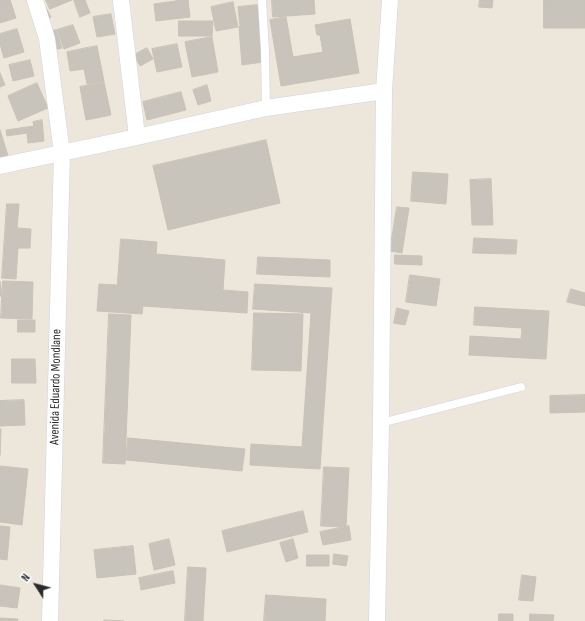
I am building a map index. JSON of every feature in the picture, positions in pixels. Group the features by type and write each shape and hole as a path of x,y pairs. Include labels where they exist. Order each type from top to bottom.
{"street":[{"name":"Avenida Eduardo Mondlane","path":"35,0 47,39 62,153 50,621"},
{"path":"121,0 137,137"},
{"path":"377,621 381,423 384,91 390,0"},
{"path":"0,166 266,108 384,91"}],"lane":[{"path":"262,0 266,108"},
{"path":"381,423 521,387"}],"building":[{"path":"0,0 10,0 16,18 0,23"},
{"path":"46,0 72,0 50,9"},
{"path":"74,0 85,0 90,13 80,17"},
{"path":"176,0 188,0 190,17 156,21 154,4"},
{"path":"272,0 314,0 315,14 273,17"},
{"path":"480,0 493,0 492,8 479,7"},
{"path":"544,0 585,0 585,28 544,28"},
{"path":"233,2 238,27 216,31 211,7"},
{"path":"257,5 260,33 262,33 263,62 242,65 238,7"},
{"path":"45,6 51,17 44,21 38,9"},
{"path":"111,14 115,34 97,37 93,17"},
{"path":"286,17 293,57 323,52 320,35 317,35 315,25 350,19 359,73 281,86 270,20"},
{"path":"179,21 213,21 212,36 179,36"},
{"path":"73,25 80,43 64,49 57,30"},
{"path":"17,29 24,52 4,58 0,44 0,34"},
{"path":"56,30 62,48 53,50 48,32"},
{"path":"212,37 218,72 192,77 185,42"},
{"path":"177,44 182,67 157,72 152,49"},
{"path":"97,46 104,81 87,84 84,69 70,71 67,52"},
{"path":"147,48 153,59 140,66 134,55"},
{"path":"30,60 34,76 13,81 9,65"},
{"path":"0,73 5,85 0,87"},
{"path":"104,82 111,115 86,120 80,87"},
{"path":"37,83 48,108 18,121 8,96"},
{"path":"207,85 211,101 198,105 193,90"},
{"path":"181,92 186,110 147,120 143,102"},
{"path":"42,120 44,141 28,143 27,133 7,136 6,130 34,126 33,122"},
{"path":"0,130 9,159 0,162"},
{"path":"266,140 280,203 168,230 153,166"},
{"path":"413,172 448,174 446,204 411,201"},
{"path":"491,179 493,225 472,225 470,180"},
{"path":"7,204 19,204 17,228 31,229 30,248 18,248 16,279 2,278"},
{"path":"397,207 409,208 402,253 390,251"},
{"path":"474,238 517,240 516,254 473,253"},
{"path":"121,239 157,242 156,254 225,260 223,290 248,292 247,313 143,306 142,314 97,311 99,284 117,285"},
{"path":"395,255 422,256 422,265 395,264"},
{"path":"258,257 330,260 330,277 257,274"},
{"path":"410,275 440,279 436,306 406,302"},
{"path":"3,281 33,282 32,319 1,318"},
{"path":"0,282 2,296 0,296"},
{"path":"255,284 332,288 320,469 250,465 251,444 302,447 311,313 253,309"},
{"path":"571,289 585,293 585,306 567,302"},
{"path":"475,307 549,311 546,359 469,355 470,336 521,339 522,328 474,325"},
{"path":"397,308 409,311 405,325 394,323"},
{"path":"254,313 303,314 301,371 252,370"},
{"path":"109,314 131,315 125,464 103,463"},
{"path":"18,320 35,320 35,332 18,332"},
{"path":"12,359 35,359 36,383 12,383"},
{"path":"585,395 585,412 550,413 550,396"},
{"path":"24,400 25,425 0,426 0,401"},
{"path":"0,429 1,429 0,455"},
{"path":"128,438 245,449 242,471 126,460"},
{"path":"0,466 28,469 22,525 0,522"},
{"path":"324,467 349,468 346,527 321,526"},
{"path":"303,511 308,532 227,552 222,531"},
{"path":"0,526 10,527 7,560 0,559"},
{"path":"349,526 351,540 323,545 320,532"},
{"path":"169,539 175,565 154,570 149,544"},
{"path":"293,539 298,558 286,562 280,543"},
{"path":"133,546 136,574 97,578 94,550"},
{"path":"334,554 348,556 346,566 333,564"},
{"path":"307,555 329,555 329,566 307,566"},
{"path":"188,567 206,568 203,621 185,621"},
{"path":"173,571 175,583 141,590 139,578"},
{"path":"522,575 536,577 533,601 519,600"},
{"path":"0,585 20,588 17,608 0,606"},
{"path":"266,595 326,599 325,621 264,621"},
{"path":"499,614 513,614 513,621 499,621"},
{"path":"530,614 554,615 553,621 530,621"},
{"path":"0,618 18,619 17,621 0,621"}]}
